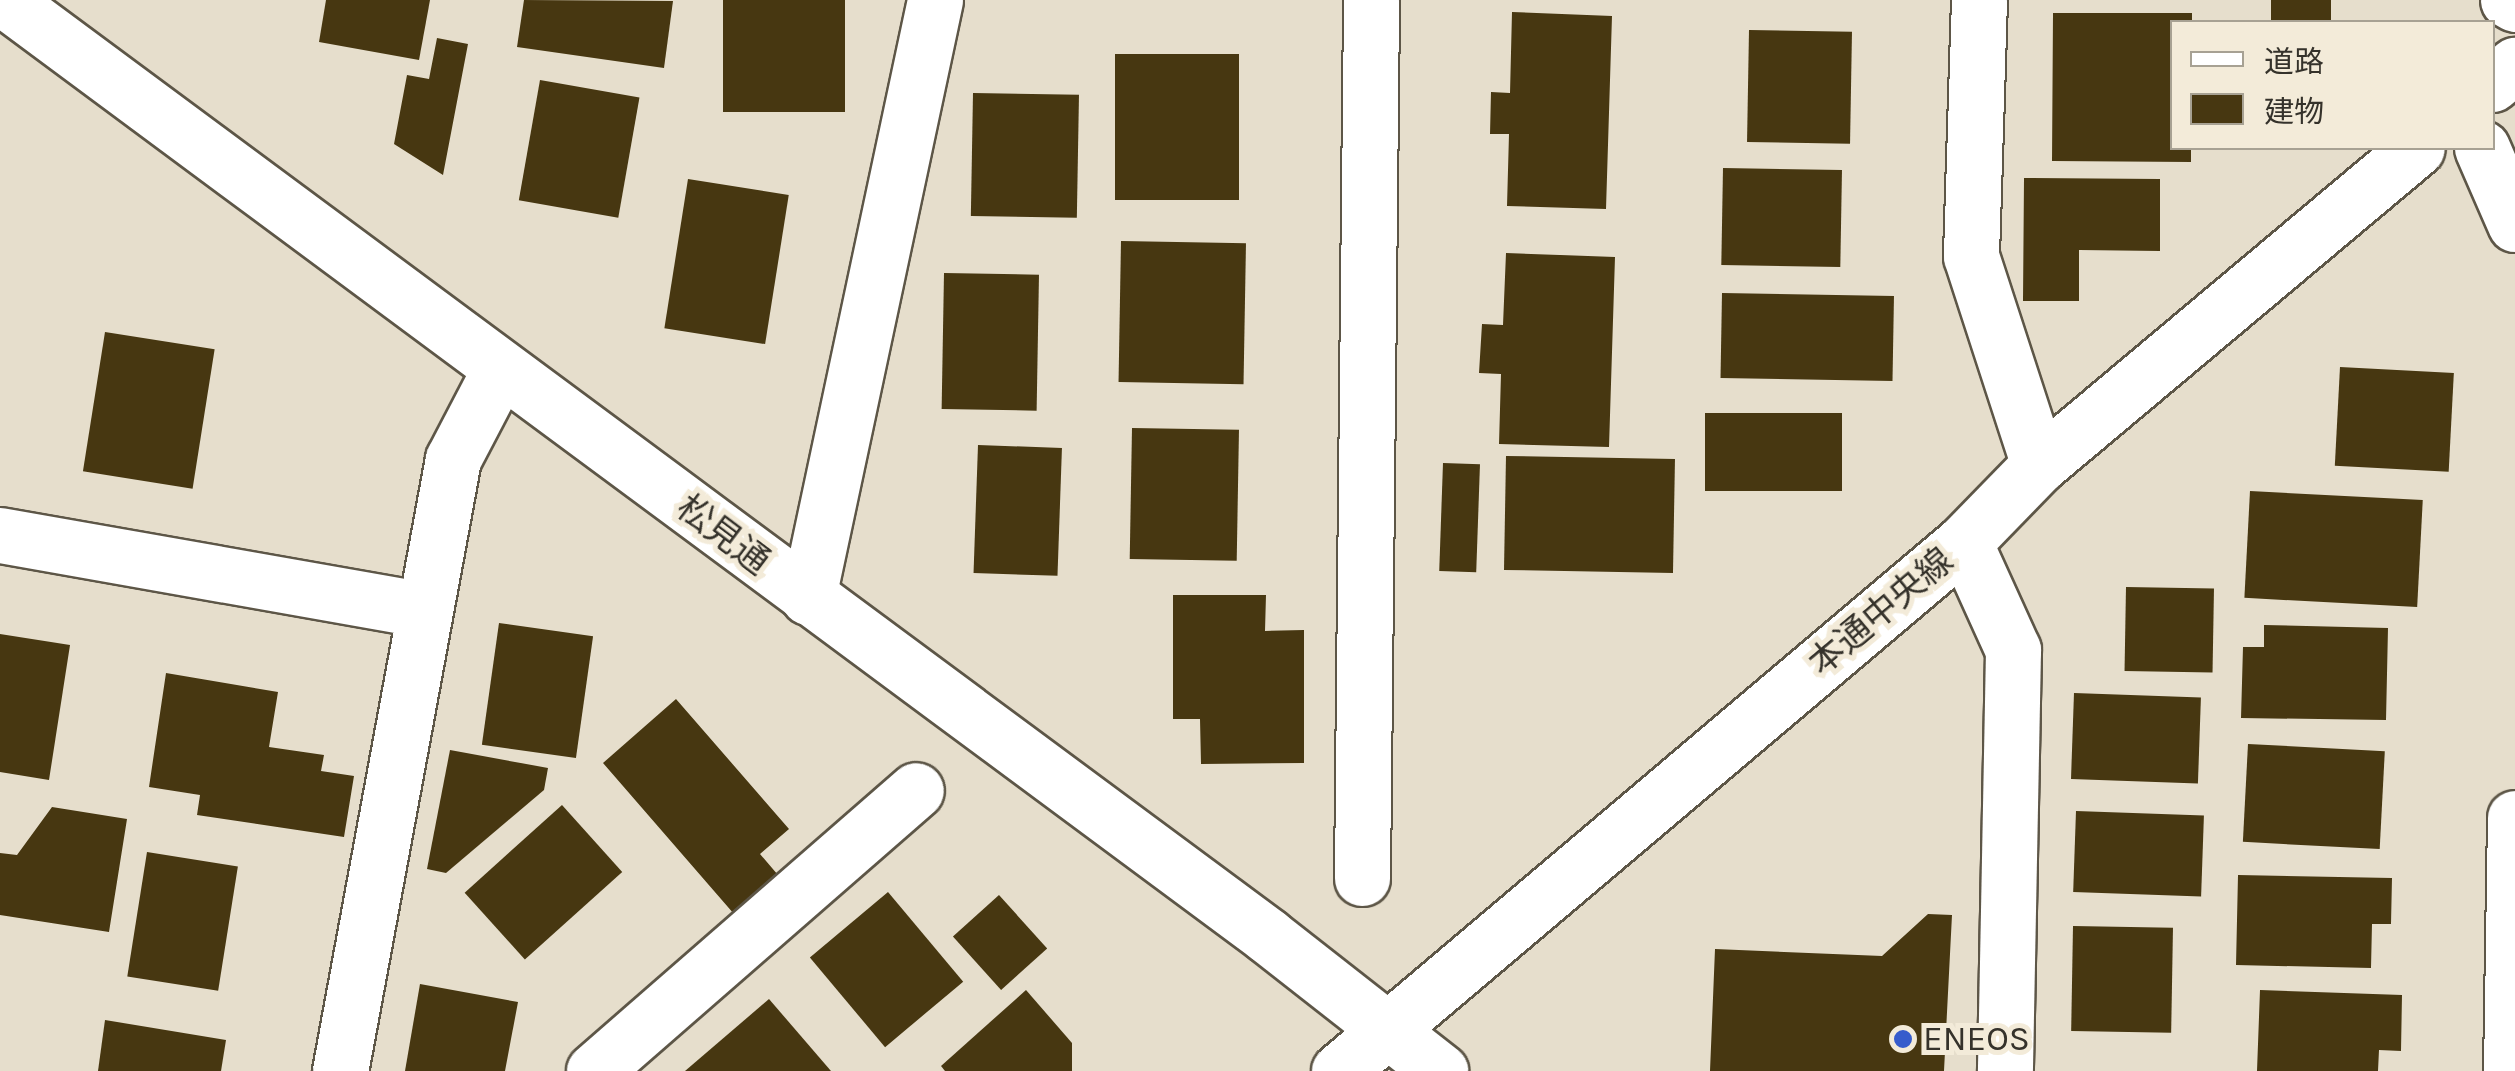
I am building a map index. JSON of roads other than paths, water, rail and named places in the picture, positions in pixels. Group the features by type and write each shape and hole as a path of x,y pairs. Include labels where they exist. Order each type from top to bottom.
{"street":[{"name":"松見通","path":"5,0 1268,936 1383,1052 1440,1071"},
{"path":"808,597 935,0"},
{"path":"1362,878 1371,0"},
{"path":"1979,0 1970,256 2039,465"},
{"path":"2508,0 2515,4"},
{"path":"2495,82 2515,66"},
{"name":"本通中央線","path":"1339,1071 1383,1052 1964,542 2039,465 2416,150"},
{"path":"2483,150 2515,224"},
{"path":"340,1071 453,459 500,369"},
{"path":"0,535 424,610"},
{"path":"1964,542 2013,650 2004,1071"},
{"path":"594,1071 916,790"},
{"path":"2510,1071 2515,818"}],"place":[{"name":"ENEOS","path":"1903,1039"}]}
